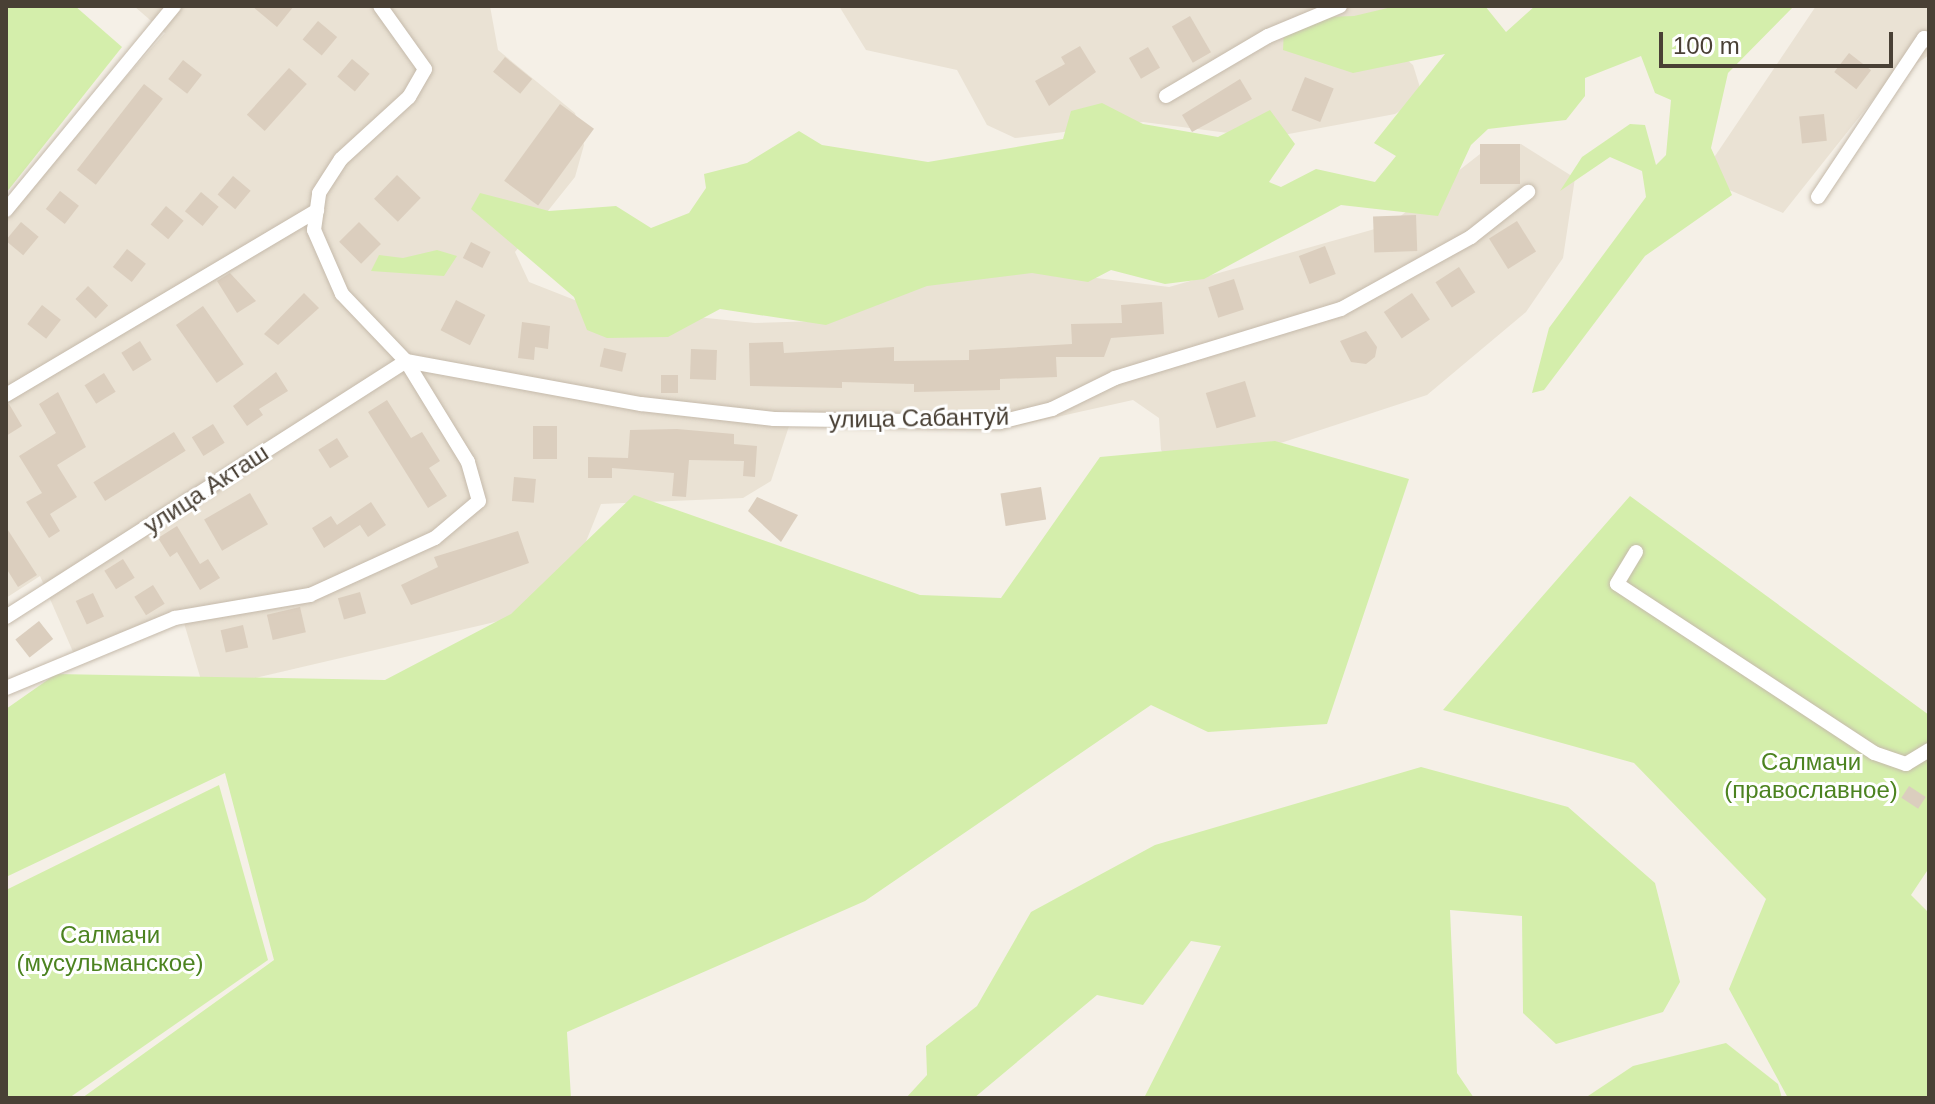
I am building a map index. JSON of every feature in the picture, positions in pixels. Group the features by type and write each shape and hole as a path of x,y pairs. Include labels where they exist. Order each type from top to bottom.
{"street":[{"path":"6,210 174,6"},
{"path":"6,688 175,618 310,595 435,538 479,501 468,462 406,361 342,294 314,230 319,193 341,159 409,97 425,69 380,6"},
{"path":"1166,96 1268,36 1340,6"},
{"path":"1818,197 1924,38 1929,41"},
{"name":"улица Сабантуй","path":"406,361 641,404 774,419 1000,422 1052,409 1115,378 1341,309 1471,237 1528,192"},
{"path":"6,395 317,210"},
{"name":"улица Акташ","path":"6,617 406,361"},
{"path":"1636,552 1617,584 1874,753 1906,764 1929,750"}],"shaded area":[{"path":"134,6 490,6 498,50 575,113 584,145 575,177 515,252 529,282 590,306 755,323 820,321 908,285 1008,267 1169,287 1389,225 1489,147 1521,144 1575,178 1563,258 1526,312 1427,395 1180,476 1161,450 1159,418 1133,400 1012,427 790,423 771,481 743,498 601,504 577,564 533,613 204,690 181,613 77,661 40,576 6,598 6,213 165,33"},
{"path":"839,6 1427,6 1388,44 1413,65 1423,97 1395,114 1267,138 1143,122 1015,138 987,125 957,70 866,50"},
{"path":"1816,6 1929,6 1929,55 1883,87 1783,213 1727,189 1711,162"}],"green space":[{"path":"6,6 75,6 122,47 6,193"},
{"path":"1396,6 1485,6 1506,32 1535,6 1794,6 1728,73 1711,148 1732,195 1645,256 1544,390 1532,393 1549,328 1646,197 1642,171 1610,157 1560,191 1582,157 1630,124 1645,125 1656,165 1666,155 1671,100 1655,93 1641,56 1585,78 1585,96 1566,120 1488,129 1471,145 1438,216 1341,205 1204,279 1165,284 1111,270 1088,282 1032,273 927,286 826,325 720,309 668,337 607,338 587,330 574,297 471,209 480,193 549,211 616,206 651,228 689,213 706,188 704,174 747,163 799,131 822,145 928,162 1063,139 1071,111 1102,103 1143,124 1218,137 1270,110 1295,144 1269,182 1281,187 1316,169 1375,182 1396,156 1374,143 1445,54 1353,73 1283,50 1284,29 1297,18 1354,16"},
{"path":"437,250 457,256 444,276 371,271 379,255 403,258"},
{"path":"1275,441 1409,479 1327,724 1208,732 1151,705 865,901 567,1032 571,1098 82,1098 274,960 225,773 6,877 6,709 56,674 385,680 511,614 634,495 920,595 1001,598 1100,457"},
{"name":"Салмачи (православное)","path":"1630,496 1929,715 1929,868 1911,895 1929,913 1929,1098 1788,1098 1729,989 1766,899 1634,763 1443,710"},
{"path":"1421,767 1568,807 1655,883 1680,982 1663,1012 1556,1044 1523,1013 1522,916 1450,910 1457,1073 1474,1098 1144,1098 1221,946 1191,941 1143,1005 1097,995 974,1098 906,1098 927,1075 926,1046 977,1006 1031,912 1155,845"},
{"name":"Салмачи (мусульманское)","path":"219,785 268,960 69,1098 6,1098 6,890"},
{"path":"1726,1043 1778,1084 1782,1098 1585,1098 1633,1066"}],"building":[{"path":"252,6 294,6 277,27"},
{"path":"1190,16 1211,52 1193,63 1172,26"},
{"path":"318,21 337,37 322,55 303,39"},
{"path":"1080,46 1096,72 1049,106 1035,81 1065,64 1061,57"},
{"path":"1148,47 1160,68 1141,79 1129,58"},
{"path":"1849,53 1871,70 1856,89 1834,72"},
{"path":"505,57 532,79 520,94 493,72"},
{"path":"352,59 370,74 355,91 337,77"},
{"path":"183,60 202,75 187,94 168,79"},
{"path":"289,68 307,84 265,131 247,115"},
{"path":"1305,77 1334,89 1320,122 1292,110"},
{"path":"1240,79 1252,99 1192,132 1182,115"},
{"path":"144,84 163,99 96,185 77,170"},
{"path":"560,104 594,129 538,206 504,181"},
{"path":"1824,114 1827,141 1802,143 1799,117"},
{"path":"1480,144 1520,144 1520,184 1480,184"},
{"path":"397,175 421,198 398,222 374,199"},
{"path":"233,176 251,191 235,209 218,194"},
{"path":"60,191 79,206 65,224 46,209"},
{"path":"201,192 219,207 203,226 185,211"},
{"path":"166,206 184,221 168,239 151,224"},
{"path":"1416,215 1417,251 1374,252 1373,217"},
{"path":"1517,221 1536,252 1508,269 1489,238"},
{"path":"21,222 39,237 23,255 6,241"},
{"path":"359,222 381,244 361,264 339,242"},
{"path":"471,242 491,252 482,268 463,258"},
{"path":"1325,246 1336,274 1310,284 1299,256"},
{"path":"127,249 146,264 132,282 113,267"},
{"path":"1459,267 1475,292 1452,307 1436,282"},
{"path":"230,273 256,301 237,313 217,281"},
{"path":"1234,279 1244,309 1218,318 1208,287"},
{"path":"88,286 108,305 96,318 75,299"},
{"path":"304,293 319,308 278,345 264,334"},
{"path":"1412,293 1430,320 1402,339 1384,312"},
{"path":"456,300 485,315 470,345 441,330"},
{"path":"1162,302 1164,334 1111,338 1104,357 1056,357 1057,377 1000,379 1000,390 914,392 914,384 842,382 842,388 750,386 749,343 783,342 784,353 894,347 894,361 969,360 969,350 1072,344 1071,324 1122,323 1121,305"},
{"path":"42,305 61,320 46,339 27,324"},
{"path":"203,306 244,364 217,383 176,325"},
{"path":"522,322 550,326 548,349 535,347 534,360 518,358"},
{"path":"1366,331 1377,347 1375,357 1366,364 1351,362 1340,341"},
{"path":"140,341 152,360 133,371 121,353"},
{"path":"604,348 626,353 622,372 600,367"},
{"path":"691,349 717,350 716,380 690,379"},
{"path":"276,372 288,391 259,409 263,415 247,426 233,406"},
{"path":"104,373 116,392 96,404 84,385"},
{"path":"661,375 678,375 678,393 661,393"},
{"path":"1245,381 1256,416 1217,428 1206,393"},
{"path":"58,392 86,447 57,465 77,497 50,514 60,531 49,538 26,502 42,493 19,456 56,433 39,404"},
{"path":"387,400 411,438 422,432 440,461 429,468 447,496 428,508 368,412"},
{"path":"9,404 22,426 6,436 6,405"},
{"path":"213,424 225,443 203,456 192,437"},
{"path":"533,426 557,426 557,459 533,459"},
{"path":"677,429 734,434 734,444 757,446 755,477 743,476 744,461 689,460 686,497 672,496 674,473 612,468 612,478 588,478 588,457 628,458 630,430"},
{"path":"174,432 186,451 105,501 93,482"},
{"path":"337,438 349,457 330,468 318,450"},
{"path":"514,477 536,479 534,503 512,501"},
{"path":"1041,487 1046,520 1006,526 1001,493"},
{"path":"250,493 268,524 222,551 204,520"},
{"path":"757,497 798,515 781,542 748,511"},
{"path":"371,502 386,525 368,537 360,525 324,548 312,528 331,516 337,525"},
{"path":"177,526 200,564 208,559 220,578 200,590 177,552 170,557 158,538"},
{"path":"6,527 37,575 18,587 6,568"},
{"path":"518,531 529,563 411,605 401,585 438,567 434,557"},
{"path":"123,559 135,578 116,589 104,571"},
{"path":"153,585 165,604 146,615 134,597"},
{"path":"360,592 366,613 344,619 338,598"},
{"path":"93,593 104,617 87,625 76,601"},
{"path":"300,607 306,632 273,640 267,615"},
{"path":"39,621 53,639 30,658 15,639"},
{"path":"243,625 248,647 226,653 221,630"},
{"path":"1909,786 1926,797 1918,809 1901,798"}]}
